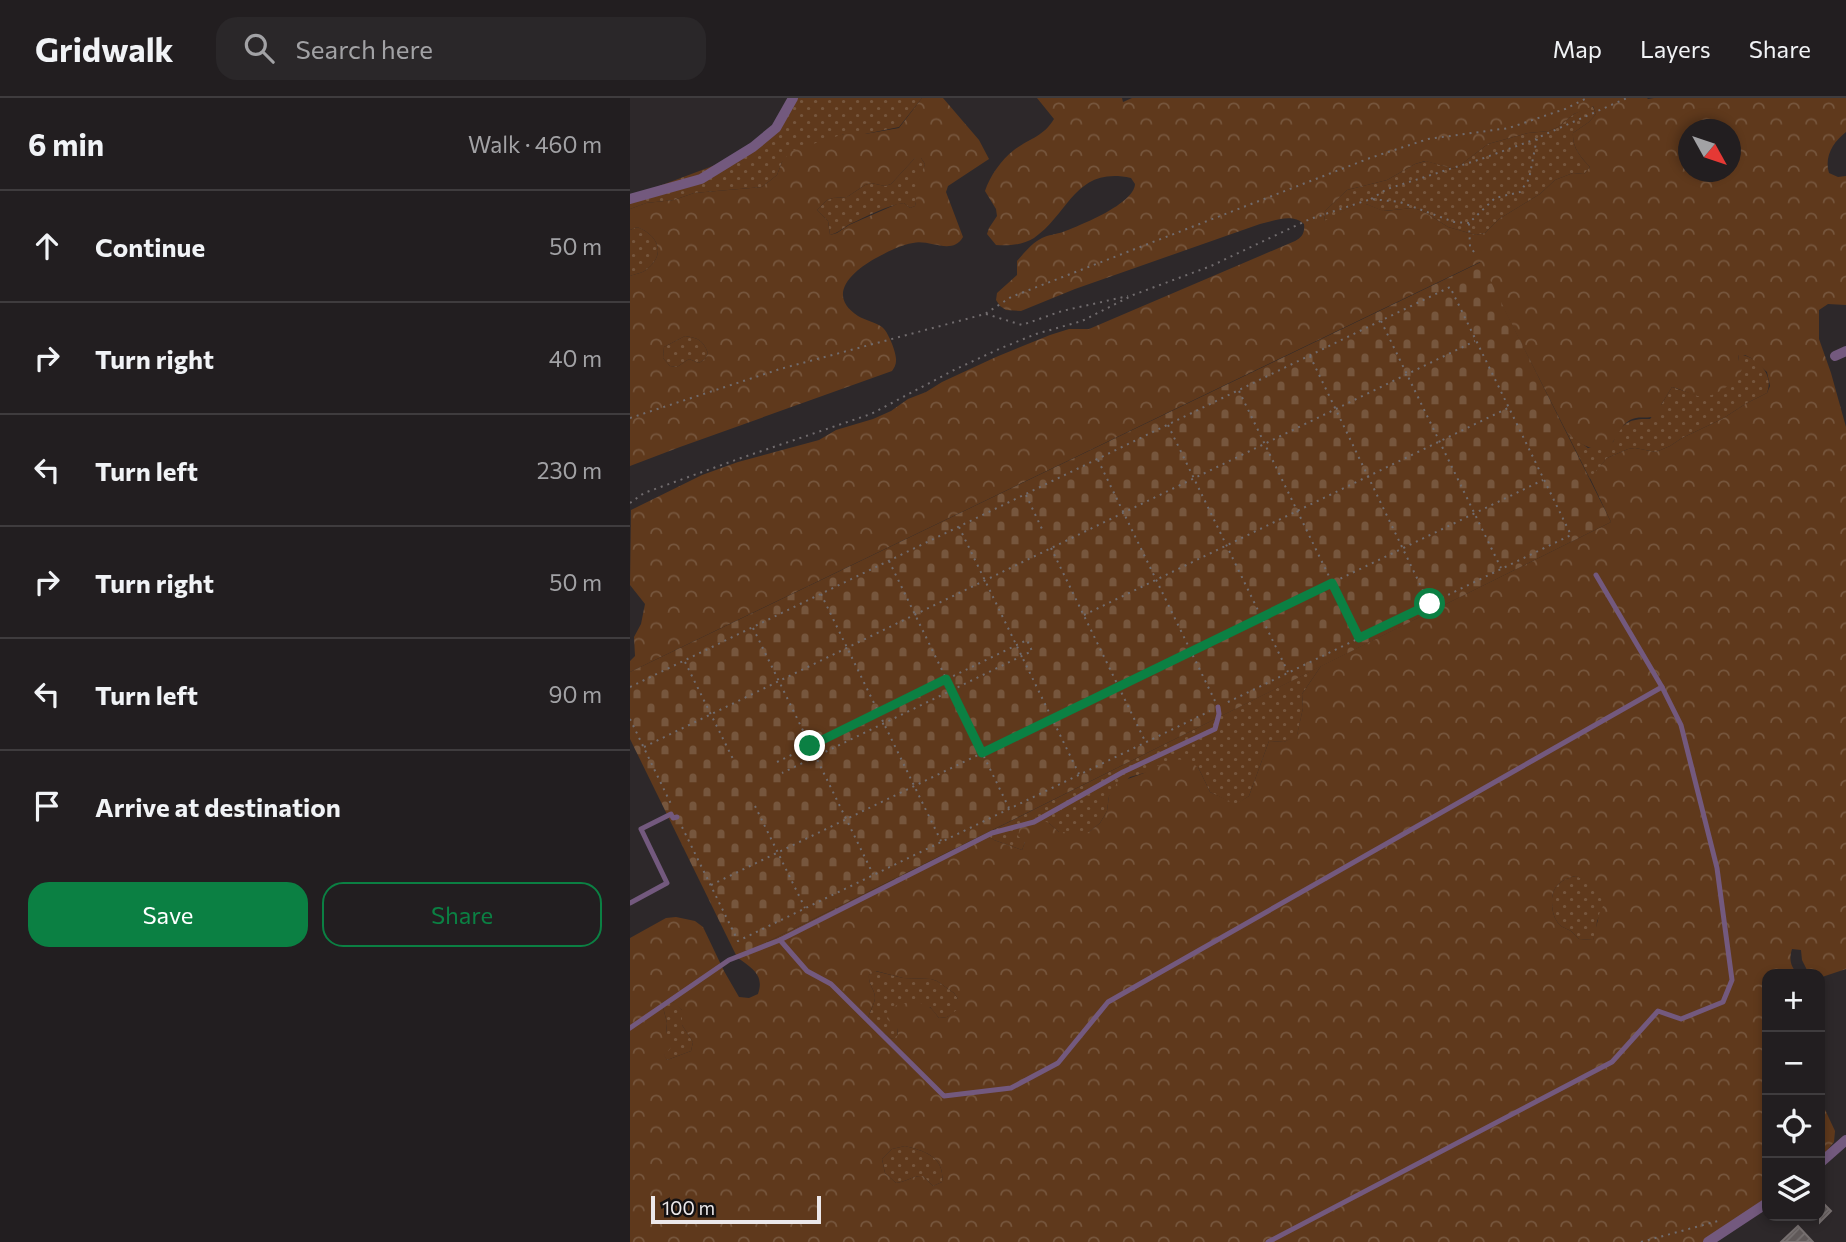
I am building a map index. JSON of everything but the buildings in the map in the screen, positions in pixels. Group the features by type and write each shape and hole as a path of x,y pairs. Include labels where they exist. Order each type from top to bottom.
{"street":[{"path":"630,200 701,179 733,159 776,128 793,98"},
{"path":"1835,356 1846,351"},
{"path":"1825,1159 1845,1145"},
{"path":"1709,1242 1762,1206"}],"lane":[{"path":"1268,1242 1612,1062 1658,1011 1681,1019 1723,1002 1732,980 1717,868 1681,725 1662,687 1596,575"},
{"path":"780,940 807,971 831,984 944,1096 1011,1088 1058,1063 1108,1002 1662,687"},
{"path":"630,1028 729,960 780,940 992,833 1034,822 1124,772 1215,729 1218,707"},
{"path":"630,902 667,883 641,829 671,814 673,818 677,817"}],"path":[{"path":"630,418 780,369 985,314 1011,297 1370,158 1428,139 1509,128 1565,109 1587,98"},
{"path":"630,503 645,493 871,414 999,349 1036,334 1082,321 1133,295 1211,266 1310,219 1371,199 1387,189 1537,138 1627,98"},
{"path":"1371,199 1400,202 1454,222 1469,223 1495,198 1520,192 1529,179 1537,138"},
{"path":"1469,223 1470,247 1474,252"},
{"path":"630,687 1450,287 1571,535 738,942 682,827"},
{"path":"985,314 1021,325 1062,311 1133,295"},
{"path":"1381,321 1501,569"},
{"path":"643,747 1476,341"},
{"path":"1310,356 1430,604"},
{"path":"1238,390 1359,638"},
{"path":"1084,615 1509,408"},
{"path":"1168,425 1289,673"},
{"path":"1097,459 1218,707"},
{"path":"711,886 1544,479"},
{"path":"1025,494 1042,529"},
{"path":"959,527 1079,775"},
{"path":"1051,548 1146,742"},
{"path":"889,561 1009,809"},
{"path":"821,594 942,842"},
{"path":"753,627 873,875"},
{"path":"777,762 1027,640 1032,651 782,773"},
{"path":"685,661 734,761"},
{"path":"630,719 672,805"},
{"path":"755,806 805,909"},
{"path":"1641,1242 1723,1220"}],"green space":[{"path":"793,98 922,98 899,127 865,134 844,134 782,162 777,175 762,187 694,193 630,209 630,197 726,161 766,136"},
{"path":"922,98 943,98 979,140 989,159 948,186 946,192 963,237 958,243 947,246 920,242 900,247 860,268 843,291 848,308 884,329 896,358 892,371 630,466 630,276 653,264 658,251 655,240 644,230 637,227 630,230 630,209 694,193 762,187 777,175 782,162 791,151 844,134 865,134 899,128","holes":["915,158 921,158 925,164 919,179 915,206 910,208 904,203 897,204 830,235 828,221 817,210 827,200 847,197 871,183 885,186 891,184","685,336 699,340 708,353 699,363 689,359 677,367 670,366 663,358 664,347"]},
{"path":"1037,98 1122,98 1123,102 1132,98 1846,98 1846,132 1834,145 1828,167 1829,173 1838,177 1846,176 1846,305 1828,304 1819,310 1819,339 1846,427 1846,969 1825,976 1825,969 1806,969 1801,950 1792,949 1791,962 1794,969 1762,969 1762,1207 1710,1242 630,1242 630,938 666,918 695,921 703,927 739,997 749,998 758,994 760,981 752,968 737,957 985,834 1022,850 1025,842 1018,836 1021,822 1035,817 1049,823 1059,832 1089,832 1100,823 1107,811 1109,796 1117,783 1171,759 1186,760 1198,767 1210,792 1236,804 1249,796 1269,741 1284,742 1297,735 1303,708 1302,694 1321,666 1611,522 1590,478 1607,458 1628,449 1656,452 1670,446 1767,393 1770,386 1767,372 1751,358 1738,355 1743,367 1725,388 1704,396 1672,387 1661,405 1662,412 1653,417 1630,420 1608,446 1597,449 1587,447 1567,433 1480,262 630,672 630,661 635,656 634,637 641,624 645,604 630,585 631,510 702,475 738,462 819,440 836,430 873,419 908,399 996,357 1069,329 1089,329 1295,241 1304,230 1304,224 1294,219 1260,224 1075,289 1021,311 1006,310 996,300 997,293 1017,275 1017,261 1035,242 1105,213 1126,199 1135,184 1131,178 1112,176 1097,179 1075,194 1034,238 1015,244 996,245 987,234 997,216 996,209 985,191 987,185 996,169 1014,150 1041,134 1054,119","holes":["1593,106 1596,114 1573,133 1576,148 1590,167 1584,174 1573,173 1555,180 1540,194 1499,219 1485,233 1476,235 1448,227 1423,211 1413,208 1384,211 1366,204 1356,204 1324,221 1325,211 1347,190 1387,180 1425,161 1455,169 1488,144 1528,133 1549,131 1574,114","1576,876 1586,881 1605,903 1600,911 1593,940 1579,939 1560,925 1553,912 1554,891 1566,879","876,971 903,978 937,981 954,993 958,999 958,1009 947,1017 939,1018 923,1004 899,1004 892,1008 887,1019 897,1028 898,1035 892,1039 868,1022 875,998 869,975","666,1000 675,1003 682,1010 682,1025 693,1042 691,1051 667,1060 664,1055 672,1044 666,1033 667,1023 662,1003","905,1146 932,1156 940,1167 942,1182 933,1186 923,1176 919,1176 896,1183 885,1173 882,1159 892,1149"]},
{"path":"1592,105 1596,114 1573,133 1577,152 1590,167 1584,174 1573,173 1555,180 1540,194 1499,219 1485,233 1476,235 1448,227 1423,211 1413,208 1383,211 1366,204 1356,204 1324,222 1325,211 1347,190 1387,180 1415,164 1426,161 1455,169 1488,144 1528,133 1549,131"},
{"path":"915,158 921,158 925,164 915,206 910,208 904,203 891,206 830,235 828,221 817,210 827,200 847,197 871,183 885,186 891,184"},
{"path":"637,227 655,240 658,251 653,264 630,276 630,230"},
{"path":"1481,262 1611,522 737,957 630,739 630,672"},
{"path":"685,336 699,340 704,345 708,353 705,359 699,363 689,359 677,367 670,366 663,358 664,347"},
{"path":"1738,354 1751,358 1762,367 1768,379 1767,393 1656,452 1635,448 1607,458 1590,479 1567,433 1588,448 1613,442 1627,423 1650,419 1672,387 1699,396 1739,361"},
{"path":"1321,666 1302,694 1303,708 1297,736 1284,742 1269,741 1249,796 1236,805 1210,792 1198,767 1144,773 1130,777 1109,796 1107,811 1100,823 1089,832 1059,832 1049,823 1025,842 1022,850 985,834"},
{"path":"1576,876 1586,880 1606,903 1597,921 1593,940 1579,939 1560,925 1553,912 1552,896 1556,887 1562,881"},
{"path":"875,971 903,978 937,981 954,993 958,999 958,1010 947,1017 939,1018 930,1007 897,1028 898,1036 892,1039 868,1022 875,998 869,975"},
{"path":"666,1000 676,1003 682,1010 682,1025 693,1042 691,1051 667,1060 664,1056 667,1023 662,1003"},
{"path":"1825,1110 1835,1131 1834,1142 1825,1153"},
{"path":"905,1146 932,1156 940,1167 942,1182 933,1186 923,1176 919,1176 896,1183 885,1173 882,1159 892,1149"}],"route":[{"path":"810,746 946,679 982,753 1332,583 1359,638 1430,604"}]}
